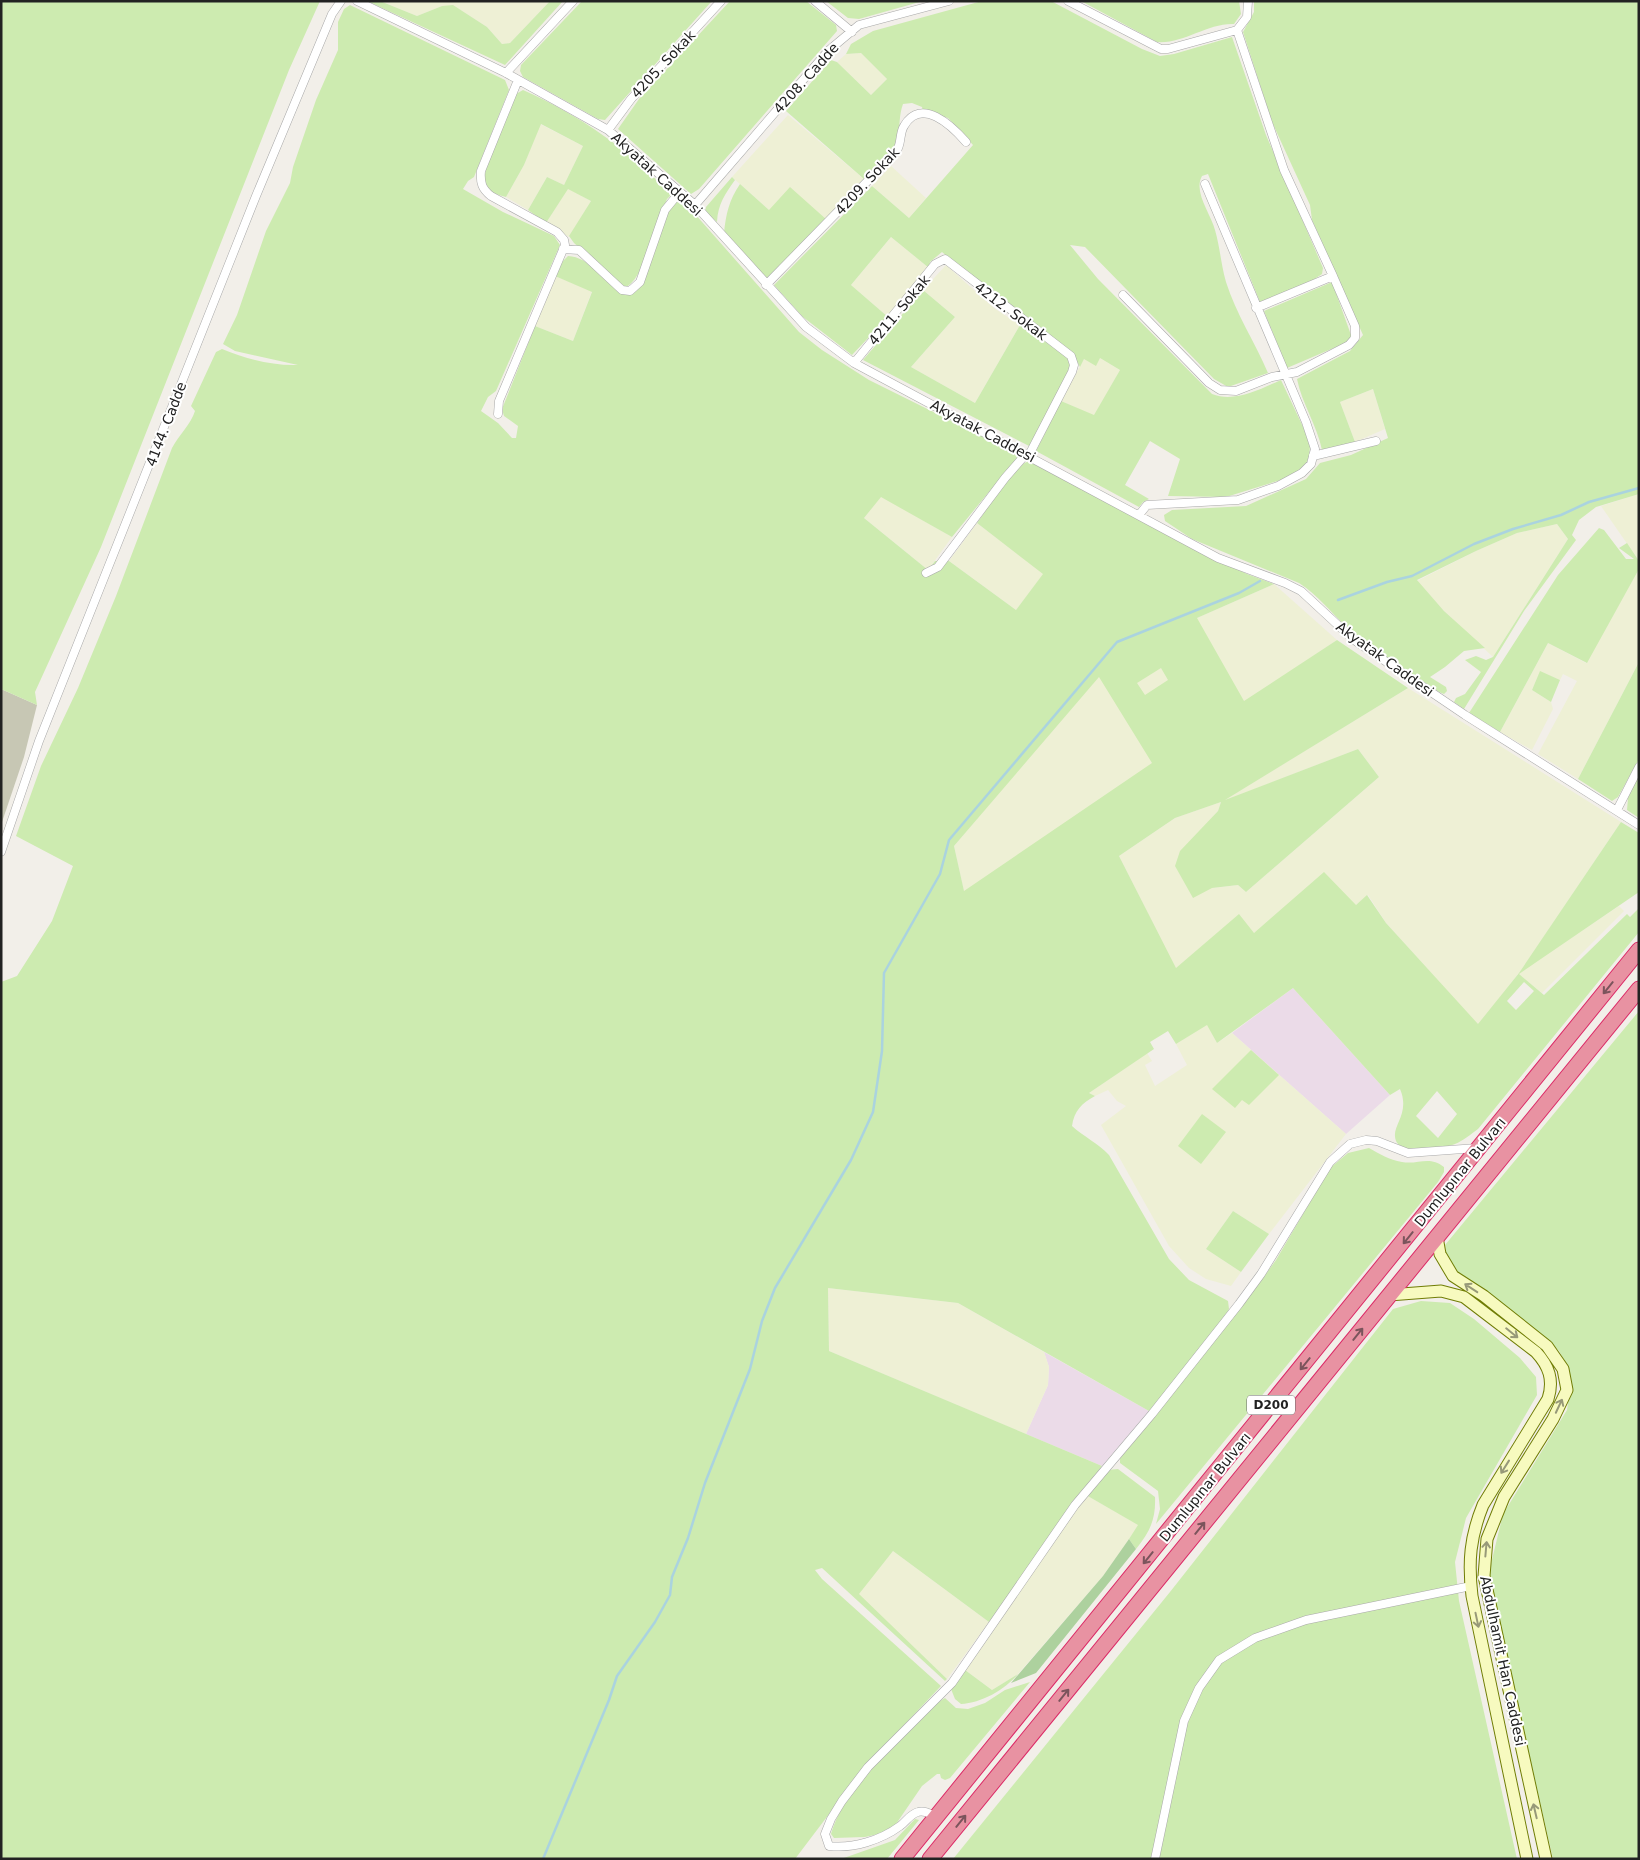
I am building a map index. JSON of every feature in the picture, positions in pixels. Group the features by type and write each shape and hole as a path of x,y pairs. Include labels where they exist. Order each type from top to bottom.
{"highway":[{"name":"Dumlupınar Bulvarı","path":"902,1859 1639,950"},
{"name":"Dumlupınar Bulvarı","path":"930,1859 1639,989"}],"main road":[{"name":"Abdulhamit Han Caddesi","path":"1437,1237 1440,1254 1453,1276 1484,1296 1547,1346 1563,1368 1567,1390 1553,1419 1504,1497 1487,1539 1484,1576 1546,1859"},
{"name":"Abdulhamit Han Caddesi","path":"1389,1295 1436,1291 1464,1296 1536,1352 1543,1360 1550,1374 1552,1384 1548,1399 1496,1482 1476,1523 1469,1552 1471,1586 1527,1859"}],"street":[{"name":"4144. Cadde","path":"1,852 39,741 256,196 332,14 341,1"},
{"name":"Akyatak Caddesi","path":"357,1 518,80 608,130 695,205 806,327 854,363 1028,454 1218,558 1285,582 1301,591 1354,640 1464,715 1639,825"},
{"path":"506,74 573,1"},
{"name":"4205. Sokak","path":"608,130 630,98 721,1"},
{"path":"815,1 852,32"},
{"name":"4208. Cadde","path":"695,205 828,51 859,26 949,1"},
{"path":"1068,1 1161,49 1168,49 1237,30 1247,17 1248,1"},
{"path":"1123,295 1209,383 1220,390 1236,391 1297,372 1349,345 1355,338 1355,326 1284,170 1237,30"},
{"path":"498,414 499,401 563,249 564,240 562,236 491,196 484,191 480,182 481,171 518,80"},
{"name":"4209. Sokak","path":"766,285 896,152 901,146 902,129 912,118 918,114 940,118 951,124 966,142"},
{"path":"1139,515 1147,505 1238,500 1278,486 1302,473 1311,464 1315,449 1306,422 1205,184"},
{"path":"563,249 579,250 622,290 630,291 640,282 665,210 679,193"},
{"name":"4211. Sokak","path":"854,363 935,264 945,259"},
{"name":"4212. Sokak","path":"945,259 1071,356 1074,365 1072,372 1028,454"},
{"path":"1256,308 1332,276"},
{"path":"1313,456 1376,440"},
{"path":"926,573 938,567 1005,478 1028,454"},
{"path":"1617,810 1639,767"},
{"path":"936,1817 924,1811 914,1813 884,1837 860,1844 837,1847 830,1846 826,1841 825,1834 831,1819 868,1767 952,1683 1076,1504 1152,1414 1239,1304 1261,1274 1330,1162 1350,1144 1366,1140 1376,1141 1408,1153 1480,1147"},
{"path":"1155,1859 1184,1721 1199,1688 1219,1660 1255,1638 1306,1620 1471,1586"}],"shaded area":[{"path":"380,1 550,1 510,43 502,44 487,27 459,9 442,6 417,16"},
{"path":"861,53 887,79 871,95 837,62 846,54"},
{"path":"788,115 864,179 827,220 769,210 732,177"},
{"path":"540,124 583,146 564,185 547,177 528,210 506,197 524,165"},
{"path":"891,166 926,198 909,218 872,186"},
{"path":"568,188 591,201 569,237 546,223"},
{"path":"891,237 929,268 888,317 851,285"},
{"path":"946,265 994,308 1020,325 975,403 911,367 955,317 923,290"},
{"path":"555,276 592,291 573,341 535,326"},
{"path":"1100,358 1120,370 1094,416 1061,401 1084,359"},
{"path":"1373,389 1385,429 1355,442 1340,402"},
{"path":"1639,494 1639,561 1601,506"},
{"path":"881,496 952,537 928,570 864,518"},
{"path":"977,523 1044,574 1016,610 949,561"},
{"path":"1557,524 1568,539 1493,657 1444,611 1417,581 1476,551 1517,533"},
{"path":"1639,569 1639,662 1578,779 1538,754 1577,681 1563,674 1560,680 1540,672 1532,690 1551,702 1553,709 1532,750 1500,732 1548,643 1586,663"},
{"path":"1274,584 1337,640 964,892 954,846 1098,676 1197,618"},
{"path":"1408,688 1621,822 1520,972 1619,906 1624,911 1542,993 1518,974 1478,1025 1386,923 1368,895 1356,905 1253,933 1239,915 1176,969 1119,856 1175,818 1221,802","holes":["1358,749 1379,777 1246,892 1238,885 1212,888 1203,828 1218,811 1221,802"]},
{"path":"1,689 37,705 24,757 1,825"},
{"path":"1293,988 1390,1095 1346,1134 1232,1033"},
{"path":"1207,1024 1217,1043 1232,1033 1346,1134 1269,1234 1233,1211 1206,1249 1241,1272 1231,1286 1206,1279 1189,1268 1169,1246 1101,1125 1126,1106 1117,1101 1108,1090 1095,1096 1089,1093 1147,1053 1152,1061 1145,1065 1155,1086 1187,1065 1176,1044"},
{"path":"828,1288 958,1303 1044,1352 1049,1367 1048,1385 1026,1434 829,1351"},
{"path":"1044,1352 1149,1411 1102,1466 1026,1434 1048,1385 1049,1367"},
{"path":"1086,1495 1139,1525 1103,1576 1018,1674 992,1690 965,1670"},
{"path":"893,1551 989,1622 947,1679 858,1594"}],"green space":[{"path":"1,1 320,1 289,70 101,547 35,692 37,705 1,689"},
{"path":"367,1 380,1 417,16 442,6 453,5 487,27 502,44 510,43 550,1 563,1 505,65"},
{"path":"582,1 712,1 605,120 598,119 523,77 520,71 521,65"},
{"path":"730,1 806,1 836,25 837,31 699,189 691,194 618,129 639,99"},
{"path":"826,1 923,1 859,19 848,18"},
{"path":"982,1 1051,1 1142,49 1160,56 1174,54 1232,37 1266,135 1323,268 1322,274 1313,280 1260,302 1208,174 1202,176 1200,182 1201,196 1215,230 1226,282 1268,373 1228,387 1214,379 1085,247 1070,245 1098,279 1212,394 1230,397 1238,396 1256,391 1281,380 1310,446 1309,458 1303,468 1284,479 1226,497 1168,496 1180,459 1150,441 1125,485 1149,499 1139,507 1036,451 1061,401 1094,415 1120,370 1100,358 1096,366 1084,359 1080,367 1073,354 977,282 942,252 930,262 929,268 891,237 851,285 888,317 852,355 803,317 774,285 872,186 909,218 973,145 948,118 923,111 922,107 912,103 903,104 898,136 893,148 864,179 786,111 831,60 837,62 871,95 887,79 861,53 846,54 851,44 873,31"},
{"path":"1081,1 1239,1 1241,14 1234,24 1214,27 1177,40 1157,42"},
{"path":"1254,1 1639,1 1639,494 1596,507 1579,520 1572,535 1576,540 1524,611 1464,709 1454,702 1456,698 1465,694 1481,672 1465,660 1476,656 1486,660 1493,657 1568,539 1557,524 1517,533 1417,580 1444,611 1485,648 1464,651 1430,677 1446,687 1447,691 1444,694 1369,645 1299,583 1192,539 1165,521 1164,515 1172,510 1246,506 1306,479 1320,463 1351,455 1388,438 1373,389 1340,402 1355,442 1322,450 1317,432 1299,388 1297,379 1350,351 1363,335 1312,220 1310,205 1272,122 1243,32 1254,12"},
{"path":"350,5 505,80 509,90 474,177 468,181 463,189 503,212 554,236 560,245 496,391 488,397 481,411 498,423 512,438 516,438 518,426 504,416 502,409 535,326 573,341 592,292 555,276 563,261 568,256 583,260 622,292 639,287 668,208 675,201 685,205 695,214 799,332 822,350 869,380 1022,456 988,493 952,537 881,497 864,518 928,570 935,561 949,561 1016,610 1043,574 977,523 1010,477 1017,469 1032,460 1085,491 1247,574 1274,584 1197,618 1244,701 1337,640 1408,688 1225,800 1358,749 1379,777 1246,892 1238,885 1212,888 1193,898 1175,866 1180,851 1218,811 1221,802 1175,818 1119,856 1176,968 1239,914 1254,933 1324,872 1356,905 1367,895 1386,923 1478,1024 1519,973 1621,822 1639,833 1639,892 1519,974 1544,995 1627,914 1630,917 1639,908 1639,932 1478,1129 1458,1143 1442,1148 1423,1150 1414,1150 1400,1146 1395,1136 1403,1106 1400,1089 1390,1095 1293,988 1217,1043 1207,1025 1176,1044 1168,1031 1150,1042 1154,1049 1089,1093 1095,1096 1079,1108 1072,1126 1109,1155 1169,1259 1189,1280 1228,1301 1229,1309 1219,1327 1149,1411 958,1303 828,1288 829,1351 1102,1466 989,1622 893,1551 859,1594 947,1679 945,1681 822,1568 815,1570 822,1579 941,1686 867,1764 795,1859 1,1859 1,982 17,976 52,921 73,866 16,836 41,766 78,688 116,596 172,448 193,416 195,411 191,406 216,352 222,349 259,361 298,365 235,351 223,344 237,315 266,231 290,183 293,167 316,100 338,50 338,22 344,9","holes":["1161,668 1168,680 1145,695 1137,683","1099,677 1152,763 964,891 954,846","1524,982 1534,991 1516,1010 1507,1001","1437,1091 1457,1114 1438,1138 1416,1116"]},
{"path":"523,90 564,110 602,135 638,163 671,195 667,199 645,261 633,282 626,287 620,284 574,243 569,236 591,201 568,189 546,223 528,210 547,177 564,185 583,146 541,124 524,165 506,197 492,192 486,186 486,168 495,141 516,94"},
{"path":"732,177 735,180 723,199 717,222 705,212 706,207"},
{"path":"740,184 769,210 790,187 827,220 767,281 724,233 729,207"},
{"path":"1332,282 1351,335 1350,341 1287,368 1264,311"},
{"path":"923,290 955,317 911,367 975,403 1020,325 1055,346 1068,357 1070,371 1029,446 863,360"},
{"path":"1599,528 1604,530 1626,559 1634,559 1619,548 1627,543 1639,561 1639,569 1587,663 1548,643 1500,732 1469,713 1558,575"},
{"path":"1639,662 1639,759 1618,797 1612,801 1578,779"},
{"path":"1540,671 1560,680 1551,702 1532,690"},
{"path":"1639,771 1639,818 1627,810 1628,798"},
{"path":"1639,1011 1639,1859 1553,1859 1490,1584 1490,1568 1503,1514 1567,1410 1571,1382 1569,1369 1559,1351 1543,1335 1453,1273 1446,1259 1445,1245"},
{"path":"1251,1050 1279,1075 1249,1105 1242,1100 1235,1108 1212,1089"},
{"path":"1202,1114 1226,1132 1201,1164 1178,1146"},
{"path":"1369,1148 1397,1161 1439,1163 1444,1167 1444,1172 1438,1182 1156,1524 1160,1509 1158,1491 1120,1463 1120,1458 1276,1260 1330,1168 1348,1153"},
{"path":"1233,1211 1269,1234 1241,1272 1206,1249"},
{"path":"1421,1301 1450,1303 1474,1319 1520,1358 1536,1377 1537,1395 1466,1518 1455,1562 1459,1601 1517,1859 953,1859 1170,1592 1393,1309"},
{"path":"1118,1469 1155,1497 1151,1525 1136,1549 1129,1539 1138,1525 1086,1495 1108,1470"},
{"path":"1129,1539 1136,1549 1036,1673 1011,1683 1103,1576"},
{"path":"965,1670 992,1690 1018,1674 1013,1680 992,1695 977,1701 961,1704 955,1699 951,1689"},
{"path":"1030,1682 950,1778 945,1780 941,1778 940,1774 937,1774 922,1786 894,1827 883,1833 865,1837 834,1838 831,1834 838,1816 861,1781 875,1764 935,1704 945,1698 956,1708 968,1709 985,1703 1005,1690"},
{"path":"915,1819 919,1820 887,1859 841,1859 895,1840"}],"waterway":[{"path":"1338,600 1387,582 1412,576 1474,544 1513,529 1561,515 1589,502 1639,488"},
{"path":"543,1859 609,1700 617,1676 655,1622 670,1595 672,1577 688,1538 705,1483 750,1369 762,1321 775,1288 851,1160 873,1112 882,1051 884,973 940,874 949,840 1117,642 1239,593 1260,581"}]}
